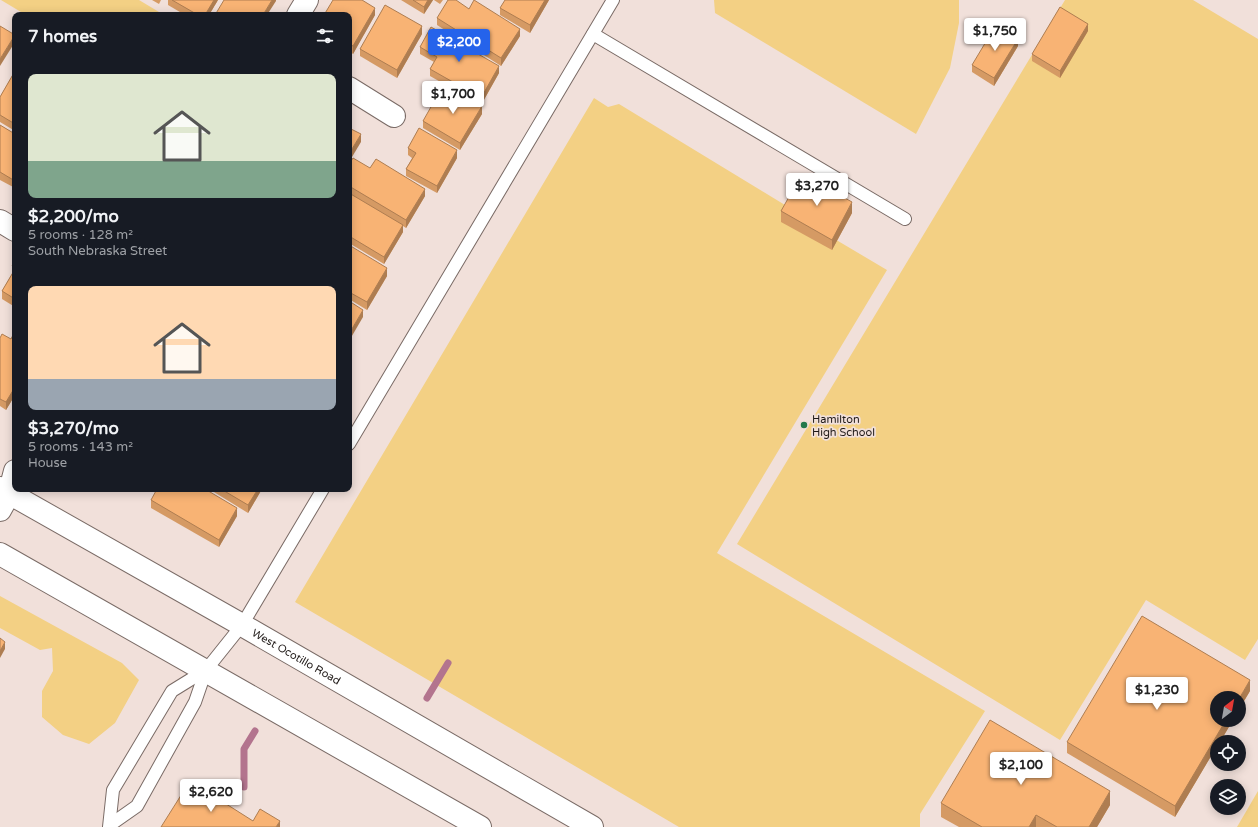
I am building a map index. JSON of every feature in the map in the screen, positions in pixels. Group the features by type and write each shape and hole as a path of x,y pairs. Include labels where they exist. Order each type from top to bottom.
{"main road":[{"path":"300,12 306,0"},
{"path":"352,90 394,116"},
{"path":"6,495 12,479"},
{"name":"West Ocotillo Road","path":"6,495 242,625 592,827"},
{"path":"0,554 480,827"}],"lane":[{"path":"352,439 613,0"},
{"path":"593,34 905,219"},
{"path":"109,826 113,790 172,691 206,670 242,625 321,492"},
{"path":"109,826 137,806 195,702 206,670"}],"shaded area":[{"path":"1,0 139,0 159,12 21,12"},
{"path":"714,0 959,0 959,23 950,68 916,134 715,13"},
{"path":"1065,0 1193,0 1258,39 1258,639 1245,660 1146,600 1060,740 737,544"},
{"path":"594,98 608,107 619,104 785,205 784,209 887,270 717,553 985,711 920,814 920,827 679,827 295,602"},
{"path":"0,596 122,663 139,680 115,723 89,744 63,735 42,717 42,691 53,671 52,648 40,650 0,628"},
{"path":"1258,791 1258,827 1237,827 1244,815 1246,815 1246,812"}],"building":[{"path":"172,0 214,0 207,12 193,12"},
{"path":"224,0 272,0 265,12 217,12"},
{"path":"333,0 362,0 375,8 353,46 352,12 326,12"},
{"path":"413,0 428,0 424,7"},
{"path":"448,0 456,0 469,9 474,0 520,29 501,58 437,18"},
{"path":"505,0 545,0 530,25 500,8"},
{"path":"385,5 422,26 397,70 360,49"},
{"path":"1060,7 1088,24 1060,71 1032,54"},
{"path":"996,25 1018,39 994,78 972,65"},
{"path":"0,26 12,33 12,40 0,59"},
{"path":"431,27 499,66 481,98 430,69 437,57 420,47"},
{"path":"12,76 12,122 0,115 0,97"},
{"path":"453,89 482,106 460,143 423,121 436,98 445,103"},
{"path":"0,125 12,132 12,179 0,172"},
{"path":"419,128 457,150 437,186 406,169 416,153 408,148"},
{"path":"352,130 361,134 352,149"},
{"path":"353,158 370,168 376,159 425,189 406,220 352,188"},
{"path":"802,174 852,202 832,240 781,211"},
{"path":"352,195 403,225 384,257 352,238"},
{"path":"352,247 387,268 367,302 352,294"},
{"path":"12,274 12,297 2,291"},
{"path":"352,303 363,310 352,329"},
{"path":"2,334 11,339 12,337 12,392 6,402 0,399 0,338"},
{"path":"155,492 210,492 237,508 219,540 151,500"},
{"path":"226,492 256,492 248,505"},
{"path":"1142,616 1250,680 1244,691 1210,691 1210,727 1222,727 1217,735 1210,735 1210,747 1175,806 1067,742"},
{"path":"0,638 5,642 0,651"},
{"path":"990,720 1110,791 1089,827 1057,827 1036,815 1029,827 982,827 941,803"},
{"path":"190,781 253,821 260,809 280,821 276,827 161,827"}],"waterway":[{"path":"427,698 448,663"},
{"path":"244,787 244,749 255,731"}],"place":[{"name":"Hamilton High School","path":"804,425"}]}
